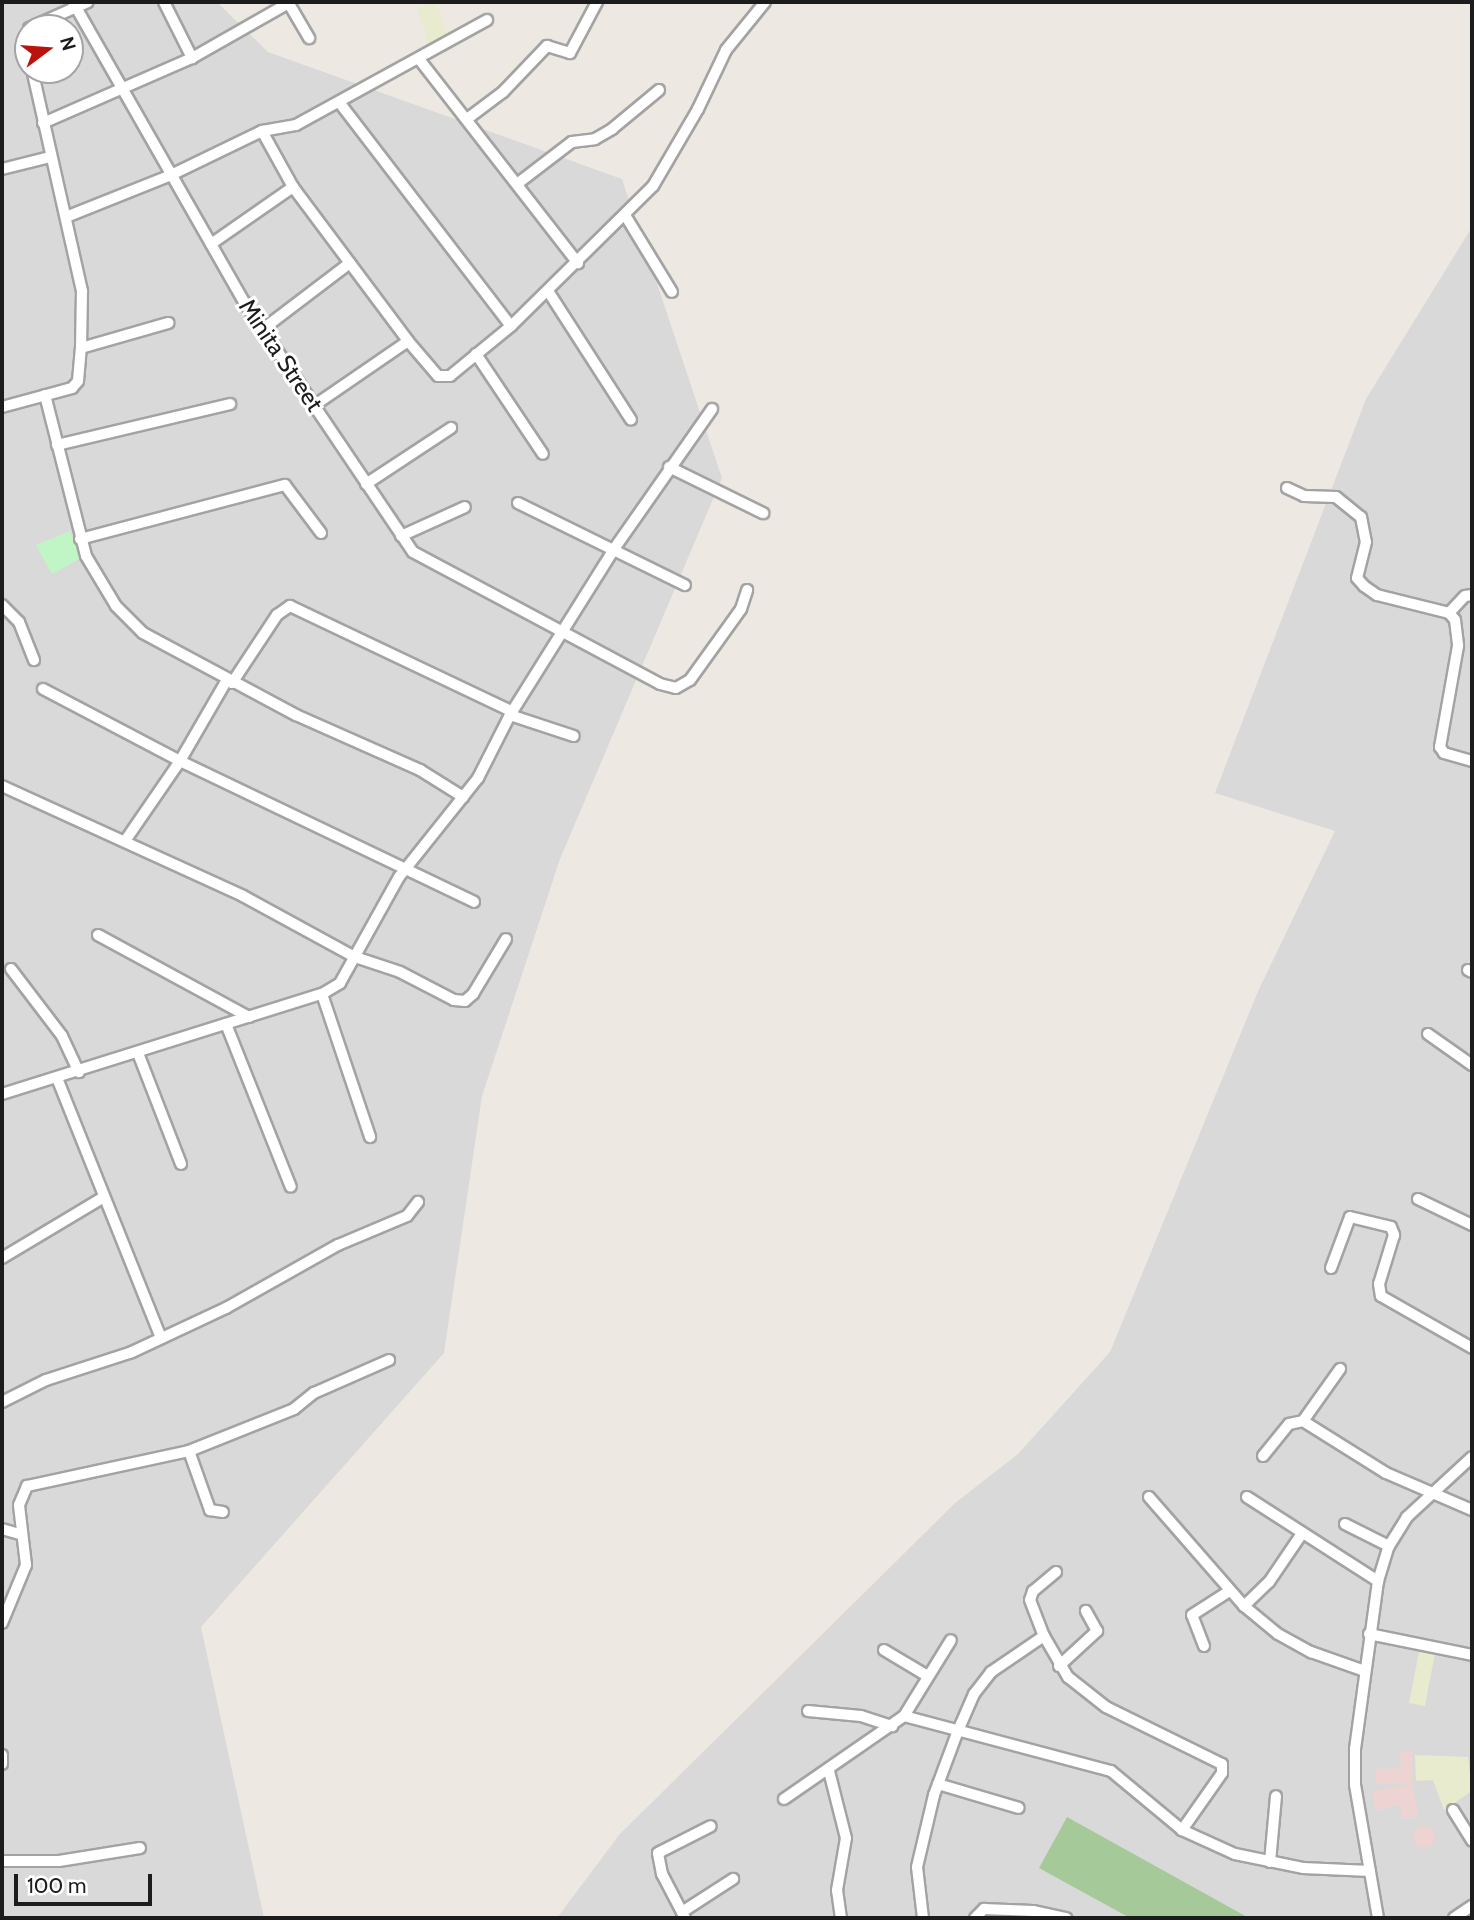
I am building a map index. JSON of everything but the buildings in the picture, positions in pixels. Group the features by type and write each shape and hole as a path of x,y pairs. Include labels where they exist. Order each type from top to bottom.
{"street":[{"path":"56,14 74,5 88,2"},
{"path":"164,2 192,58"},
{"path":"467,119 503,92 547,46 570,53 597,2"},
{"path":"262,131 293,187 408,341 443,378 511,326 578,263 653,186 698,109 726,50 765,2"},
{"path":"43,123 125,91 192,58 288,3 309,38"},
{"name":"Minita Street","path":"74,5 263,329 413,552 564,635 601,650 660,684 676,688 690,680 727,629 741,609 747,590"},
{"path":"66,217 171,175 262,131 296,125 487,20"},
{"path":"419,59 578,263"},
{"path":"2,407 76,385 81,348 82,291 35,84"},
{"path":"517,184 572,142 595,138 612,129 659,90"},
{"path":"339,102 511,326"},
{"path":"2,169 50,157"},
{"path":"211,244 293,187"},
{"path":"625,215 672,292"},
{"path":"263,329 350,263"},
{"path":"548,291 631,420"},
{"path":"81,348 168,323"},
{"path":"315,405 408,341"},
{"path":"476,354 543,454"},
{"path":"45,395 80,539 116,606 143,633 230,681 420,770 463,797"},
{"path":"57,445 230,404"},
{"path":"2,1094 138,1054 322,993 340,983 406,868 463,797 511,714 564,635 614,549 712,409"},
{"path":"366,484 451,428"},
{"path":"670,467 763,513"},
{"path":"80,539 285,485 321,533"},
{"path":"1287,488 1304,495 1336,497 1356,518 1361,517 1366,542 1357,578 1364,586 1377,595 1449,613 1457,626 1458,646 1440,747 1444,753 1472,761"},
{"path":"517,503 685,584"},
{"path":"401,536 465,507"},
{"path":"1449,613 1465,596 1472,595"},
{"path":"2,605 19,622 34,660"},
{"path":"125,841 230,681 277,615 290,606 511,714 574,736"},
{"path":"43,689 180,761 474,902"},
{"path":"2,786 243,896 355,957 400,972 454,1000 465,1001 506,939"},
{"path":"98,935 249,1017"},
{"path":"11,969 62,1036 79,1072"},
{"path":"322,993 370,1137"},
{"path":"226,1024 291,1187"},
{"path":"1428,1034 1472,1065"},
{"path":"138,1054 181,1164"},
{"path":"57,1078 160,1338"},
{"path":"2,1258 104,1197"},
{"path":"1418,1199 1472,1225"},
{"path":"2,1402 46,1380 160,1338 279,1280 338,1245 407,1216 418,1202"},
{"path":"1331,1268 1350,1217 1391,1227 1394,1236 1379,1284 1381,1296 1472,1348"},
{"path":"2,1623 26,1565 19,1534 20,1494 36,1482 189,1451 294,1409 314,1393 389,1360"},
{"path":"1303,1422 1340,1369"},
{"path":"1263,1456 1289,1424 1303,1422 1387,1473 1472,1510"},
{"path":"189,1451 210,1510 223,1512"},
{"path":"1378,1918 1355,1785 1369,1634 1378,1581 1389,1546 1407,1517 1432,1491 1472,1457"},
{"path":"1149,1497 1228,1592 1244,1606 1311,1652 1365,1671"},
{"path":"1247,1497 1301,1535 1378,1581"},
{"path":"1345,1524 1389,1546"},
{"path":"2,1529 19,1534"},
{"path":"1244,1606 1269,1583 1301,1535"},
{"path":"1056,1572 1033,1591 1030,1600 1059,1666 1085,1694 1222,1764 1222,1773 1182,1830"},
{"path":"1204,1646 1192,1615 1228,1592"},
{"path":"1059,1666 1097,1632 1086,1611"},
{"path":"1369,1634 1472,1655"},
{"path":"923,1918 917,1867 938,1784 957,1733 974,1694 991,1672 1044,1636"},
{"path":"784,1799 829,1771 904,1716 926,1675 951,1640"},
{"path":"884,1650 926,1675"},
{"path":"808,1711 861,1716 892,1726"},
{"path":"904,1716 957,1733 1111,1771 1182,1830 1205,1843 1270,1862 1370,1871"},
{"path":"2,1755 2,1764"},
{"path":"829,1771 846,1838 836,1891 841,1918"},
{"path":"938,1784 1019,1808"},
{"path":"1270,1862 1276,1796"},
{"path":"1453,1810 1472,1841"},
{"path":"711,1826 659,1853 662,1874 684,1915 733,1879"},
{"path":"2,1861 59,1861 140,1848"},
{"path":"1454,1918 1472,1906"},
{"path":"975,1918 984,1909 1034,1911 1066,1918"}],"shaded area":[{"path":"2,2 217,2 268,52 622,179 722,478 560,859 482,1096 444,1353 201,1627 264,1918 2,1918"},
{"path":"1472,227 1472,1918 557,1918 619,1835 955,1503 1018,1454 1110,1352 1259,989 1335,831 1215,793 1366,399"},
{"path":"1400,1752 1413,1752 1412,1783 1418,1816 1403,1819 1400,1805 1375,1810 1372,1791 1411,1784 1376,1784 1375,1769 1401,1768"},
{"path":"1424,1826 1432,1829 1435,1837 1432,1845 1424,1848 1416,1845 1413,1837 1416,1829"}],"green space":[{"path":"436,2 448,38 429,44 417,8"},
{"path":"70,531 81,558 52,574 36,545"},
{"path":"1419,1652 1435,1655 1425,1706 1409,1703"},
{"path":"1415,1755 1468,1757 1472,1791 1444,1810 1433,1780 1416,1781"},
{"path":"1067,1817 1249,1918 1130,1918 1039,1868"}]}
